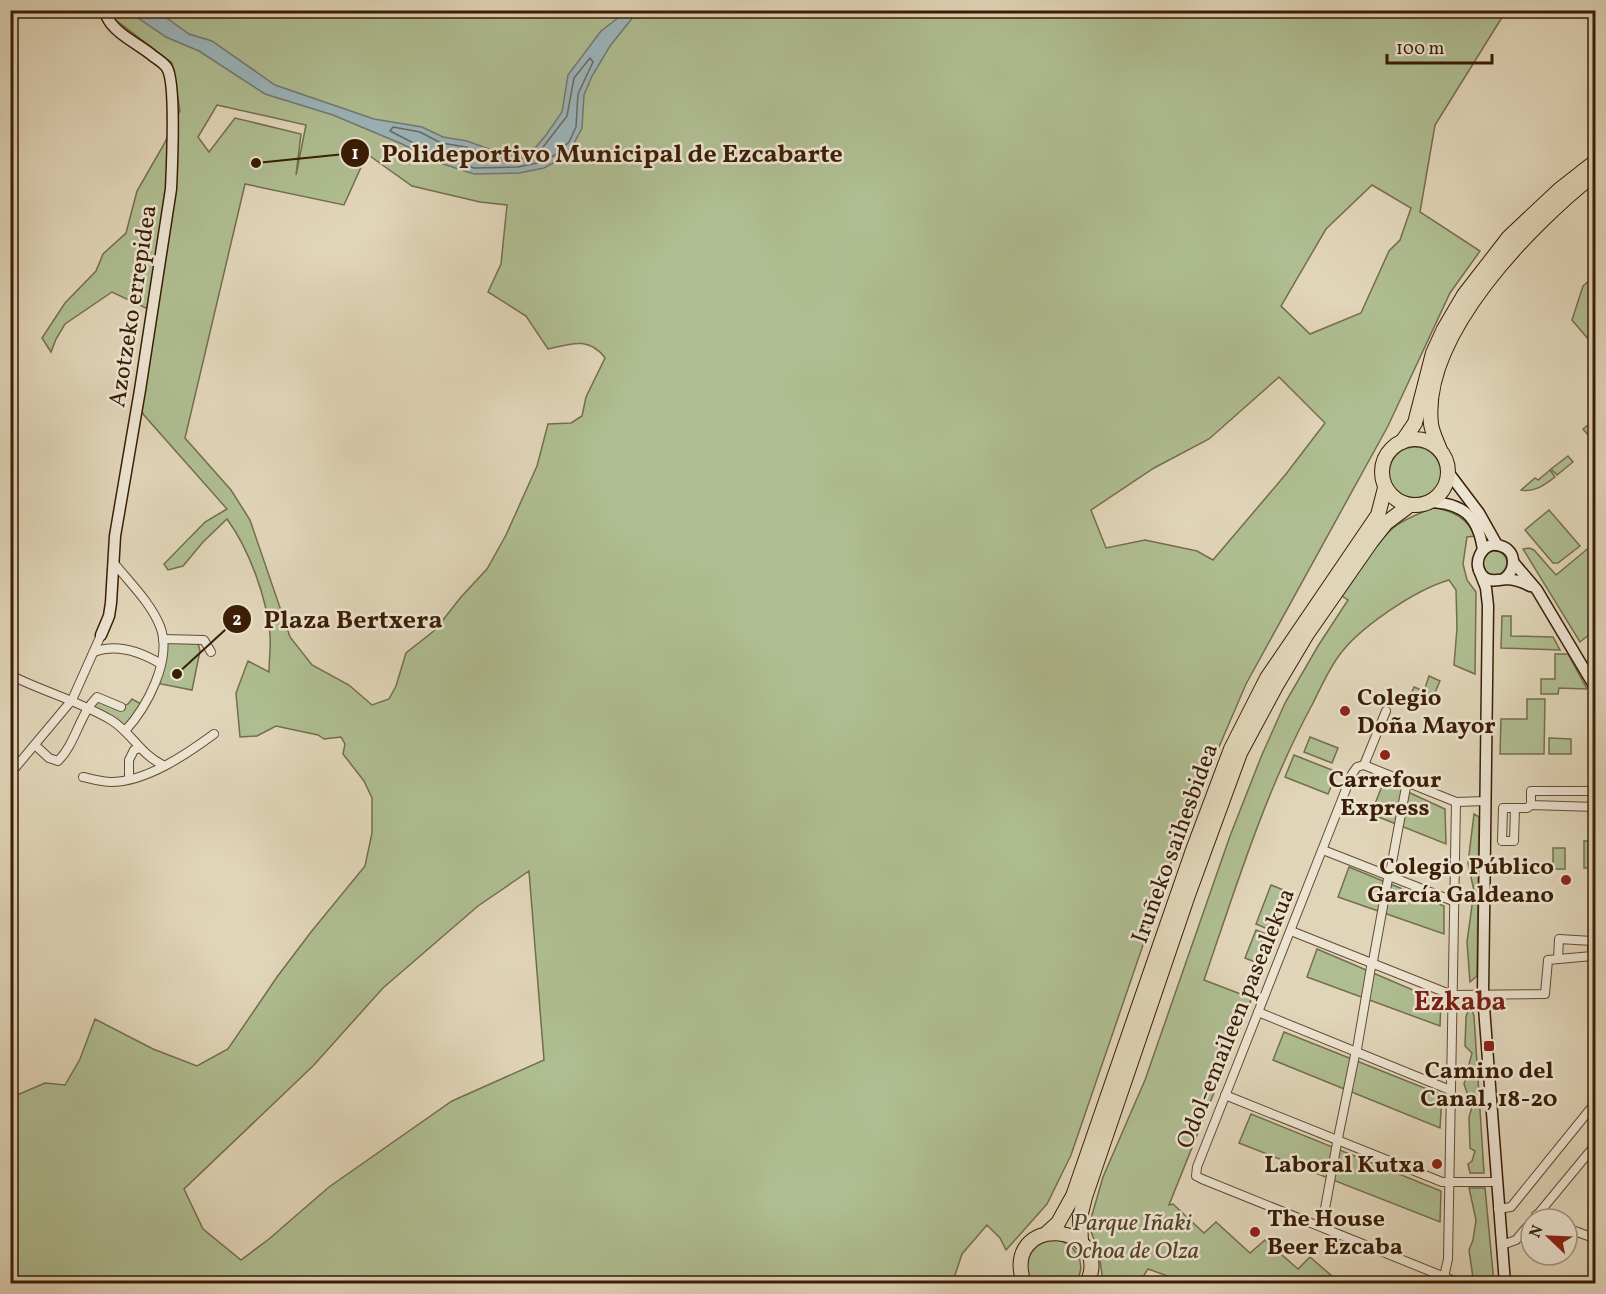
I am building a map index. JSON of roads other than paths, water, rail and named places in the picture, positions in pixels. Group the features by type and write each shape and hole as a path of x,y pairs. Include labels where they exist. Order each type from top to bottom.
{"highway":[{"path":"1402,442 1415,423 1433,354 1444,329 1464,295 1509,237 1559,190 1596,161"},
{"path":"1440,450 1422,440 1412,439 1393,448 1386,456 1382,467 1385,488 1400,502 1410,506 1429,502 1443,490 1448,472 1447,464 1431,425 1431,398 1438,369 1460,322 1479,292 1520,243 1570,194 1596,173"},
{"name":"Iruñeko saihesbidea","path":"1024,1284 1020,1273 1023,1252 1029,1244 1058,1223 1073,1196 1193,850 1231,748 1272,670 1378,515 1385,488"},
{"name":"Iruñeko saihesbidea","path":"1088,1283 1090,1261 1081,1243 1080,1217 1085,1197 1188,895 1240,753 1307,634 1386,523 1410,506"},
{"path":"1047,1233 1060,1232 1081,1243"}],"street":[{"name":"Azotzeko errepidea","path":"101,635 109,616 116,527 171,189 172,84 167,68 140,44 111,25 107,18 110,10"},
{"path":"1448,472 1479,513 1497,545"},
{"path":"1429,502 1446,503 1466,511 1479,530 1482,550 1478,560 1479,570 1486,588 1488,606 1483,994 1505,1284"},
{"path":"1482,550 1497,545 1511,553 1514,562 1534,588 1596,689"},
{"path":"1488,606 1502,580 1511,572 1514,562"},
{"path":"114,563 153,612 161,628 163,639 161,664 156,683 134,721 125,731"},
{"path":"1479,570 1490,580 1519,581 1534,588"},
{"path":"10,774 72,700 101,635"},
{"path":"163,639 204,640 211,652"},
{"path":"94,652 111,648 124,650 148,656 161,664"},
{"path":"10,675 30,686 88,706 115,722 150,759 163,765"},
{"path":"35,745 49,758 58,760 66,753 88,706 97,697 121,707"},
{"name":"Odol-emaileen pasealekua","path":"1386,711 1364,765 1357,767 1352,774 1197,1167 1196,1176 1442,1280"},
{"path":"83,777 112,782 152,772 182,758 214,734"},
{"path":"129,779 129,760 134,750 140,748"},
{"path":"1364,765 1456,802 1486,801"},
{"path":"1322,1225 1406,787"},
{"path":"1515,808 1514,841 1502,841 1503,808 1515,808 1527,808 1531,805 1595,807 1595,791 1532,790 1531,805"},
{"path":"1456,802 1448,1259 1442,1280 1462,1284"},
{"path":"1485,826 1502,826"},
{"path":"1323,850 1453,901"},
{"path":"1291,931 1452,995 1545,994 1548,960 1592,956 1592,941 1559,939 1558,959"},
{"path":"1258,1012 1450,1090"},
{"path":"1225,1095 1442,1182 1496,1182"},
{"path":"1498,1209 1511,1207 1596,1102"},
{"path":"1544,1207 1595,1146"},
{"path":"1579,1233 1596,1239"},
{"path":"1502,1245 1519,1236"}],"water":[{"path":"128,11 157,11 189,34 212,41 275,85 374,119 422,127 443,137 467,141 508,156 536,147 562,112 568,75 601,31 627,11 638,11 610,46 592,76 584,95 582,128 573,145 559,160 544,168 519,173 474,174 437,162 402,144 333,115 265,94 199,51 166,37"}],"place":[{"name":"Polideportivo Municipal de Ezcabarte","path":"256,163"},
{"name":"Plaza Bertxera","path":"177,674"},
{"name":"Colegio Doña Mayor","path":"1345,711"},
{"name":"Carrefour Express","path":"1385,755"},
{"name":"Colegio Público García Galdeano","path":"1566,880"},
{"name":"Camino del Canal, 18-20","path":"1489,1046"},
{"name":"Laboral Kutxa","path":"1437,1164"},
{"name":"The House Beer Ezcaba","path":"1255,1232"}],"district":[{"name":"Ezkaba","path":"1460,1001"}],"park label":[{"name":"Parque Iñaki Ochoa de Olza","path":"1132,1236"}]}
